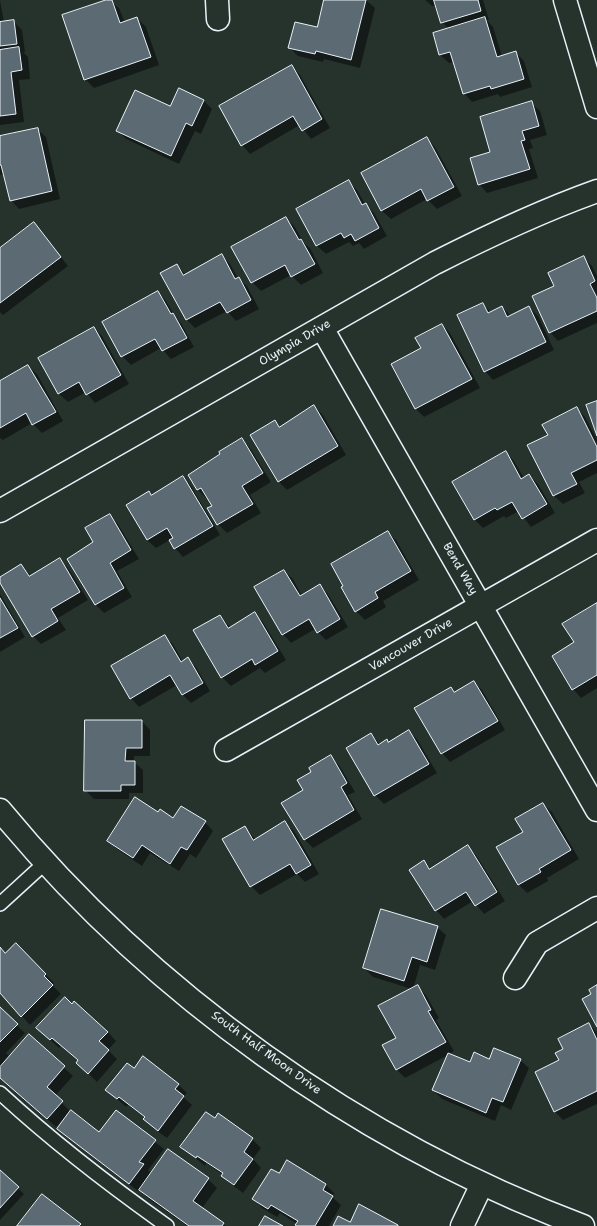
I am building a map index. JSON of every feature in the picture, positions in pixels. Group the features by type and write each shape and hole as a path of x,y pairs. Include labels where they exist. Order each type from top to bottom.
{"street":[{"path":"565,0 597,107"},
{"name":"Olympia Drive","path":"0,512 435,263 492,234 550,208 597,191"},
{"name":"Bend Way","path":"322,328 597,810"},
{"name":"Vancouver Drive","path":"226,750 597,540"},
{"name":"South Half Moon Drive","path":"0,810 95,914 165,978 244,1040 305,1084 391,1136 482,1184 551,1214 583,1226"},
{"path":"515,978 537,943 597,908"},
{"path":"462,1226 482,1184"}],"lane":[{"path":"0,904 46,862"},
{"path":"0,1093 26,1117 132,1202 167,1226"}],"building":[{"path":"106,0 112,0 120,23 137,17 151,57 84,80 62,15"},
{"path":"324,0 366,0 351,60 316,51 315,54 288,48 295,22 317,27"},
{"path":"434,0 478,0 481,11 441,23"},
{"path":"485,17 497,57 516,51 524,79 491,89 490,86 463,94 450,52 439,55 433,33"},
{"path":"14,20 17,44 0,46 0,22"},
{"path":"19,47 22,70 11,72 16,114 0,116 0,50"},
{"path":"292,65 322,119 302,131 293,116 241,146 219,106"},
{"path":"179,88 204,100 192,126 186,123 171,156 116,131 135,90 170,106"},
{"path":"532,101 539,126 522,131 525,140 521,141 530,169 478,185 470,158 490,152 480,117"},
{"path":"38,128 52,191 10,201 0,165 0,136"},
{"path":"427,137 454,187 427,201 421,189 381,211 361,173"},
{"path":"349,180 362,205 366,203 379,228 355,241 351,234 344,238 341,233 316,246 296,209"},
{"path":"286,217 299,240 301,239 315,264 291,277 285,265 251,283 231,247"},
{"path":"34,222 61,257 0,303 0,248"},
{"path":"222,254 235,279 239,277 251,300 227,313 220,302 186,320 160,273 177,264 183,275"},
{"path":"584,256 595,281 590,284 597,298 597,311 549,333 532,296 554,286 548,273"},
{"path":"158,291 171,314 173,313 187,338 162,351 155,339 121,357 102,322"},
{"path":"483,303 488,313 502,306 507,317 529,306 546,342 484,372 457,315"},
{"path":"442,324 472,379 415,409 391,364 421,348 415,338"},
{"path":"94,327 121,375 86,395 79,382 58,394 38,358"},
{"path":"28,365 56,412 32,425 26,413 0,428 0,381"},
{"path":"597,401 597,436 586,405"},
{"path":"314,405 338,446 278,482 250,435 275,420 279,427"},
{"path":"577,407 597,447 597,460 571,473 577,484 553,496 527,445 548,435 542,425"},
{"path":"242,438 263,473 242,486 253,504 217,525 207,508 212,506 201,488 197,490 188,475 220,454 219,452"},
{"path":"506,451 521,479 529,474 547,504 522,519 512,502 497,510 495,508 474,520 452,482"},
{"path":"183,476 213,526 174,549 169,540 173,538 167,528 147,540 126,505 149,491 151,495"},
{"path":"110,514 131,550 110,563 124,588 95,605 67,559 93,542 85,528"},
{"path":"388,531 411,571 375,592 378,598 355,612 341,587 343,586 331,564"},
{"path":"60,558 80,592 51,609 58,621 32,637 0,583 0,577 21,564 29,576"},
{"path":"284,570 300,596 320,584 340,619 317,633 309,619 282,635 254,587"},
{"path":"0,598 18,628 0,638"},
{"path":"597,603 597,675 572,690 552,656 574,642 562,624"},
{"path":"255,612 278,651 255,665 252,659 221,678 193,630 220,615 228,628"},
{"path":"165,635 181,662 188,657 203,683 182,695 170,675 130,699 111,666"},
{"path":"474,681 498,721 441,754 414,708 451,687 454,692"},
{"path":"85,720 142,720 142,748 126,748 125,761 135,761 135,785 121,785 121,791 84,791"},
{"path":"409,730 429,764 374,796 346,748 371,733 378,745 387,739 388,742"},
{"path":"331,755 347,783 341,787 354,810 304,840 281,803 303,790 297,780 311,772 309,768"},
{"path":"135,797 158,812 160,809 173,818 181,806 206,821 187,850 181,847 170,864 142,845 133,858 107,841"},
{"path":"543,803 571,850 539,869 541,872 518,885 496,847 523,832 515,819"},
{"path":"285,821 311,865 296,874 290,864 250,887 222,839 245,826 253,840"},
{"path":"468,845 497,892 475,906 466,892 435,911 409,870 424,860 429,869"},
{"path":"381,909 438,926 427,962 412,957 404,981 363,968"},
{"path":"16,943 46,974 44,976 53,985 21,1017 0,993 0,947 5,953"},
{"path":"418,985 431,1010 428,1011 446,1042 396,1070 382,1045 396,1038 378,1006"},
{"path":"597,985 597,1027 582,999 591,994 589,990"},
{"path":"65,997 72,1004 74,1001 108,1032 99,1041 109,1050 88,1074 76,1063 78,1060 52,1038 50,1040 36,1028"},
{"path":"0,1007 18,1024 0,1042"},
{"path":"589,1023 597,1040 597,1091 554,1112 535,1072 559,1060 555,1053 563,1049 558,1039"},
{"path":"29,1034 65,1066 47,1087 63,1101 47,1119 0,1078 0,1067"},
{"path":"494,1048 521,1059 503,1102 492,1098 486,1113 432,1090 448,1053 470,1062 474,1052 489,1059"},
{"path":"143,1056 179,1084 175,1089 184,1096 158,1131 143,1119 145,1117 119,1097 117,1099 105,1090 127,1063 134,1068"},
{"path":"71,1110 99,1132 116,1110 156,1140 139,1162 144,1164 129,1184 57,1129"},
{"path":"206,1112 215,1118 218,1113 253,1138 244,1152 253,1159 234,1185 221,1176 223,1173 180,1147"},
{"path":"168,1149 209,1178 193,1201 224,1223 222,1226 189,1226 139,1190"},
{"path":"287,1160 326,1184 323,1190 333,1196 315,1226 297,1226 295,1225 298,1221 271,1205 268,1209 252,1199 271,1169 279,1173"},
{"path":"0,1170 19,1187 0,1208"},
{"path":"42,1194 81,1224 79,1226 17,1226"},
{"path":"359,1204 398,1226 333,1226 338,1216 350,1222"},
{"path":"265,1216 283,1226 259,1226"}]}
